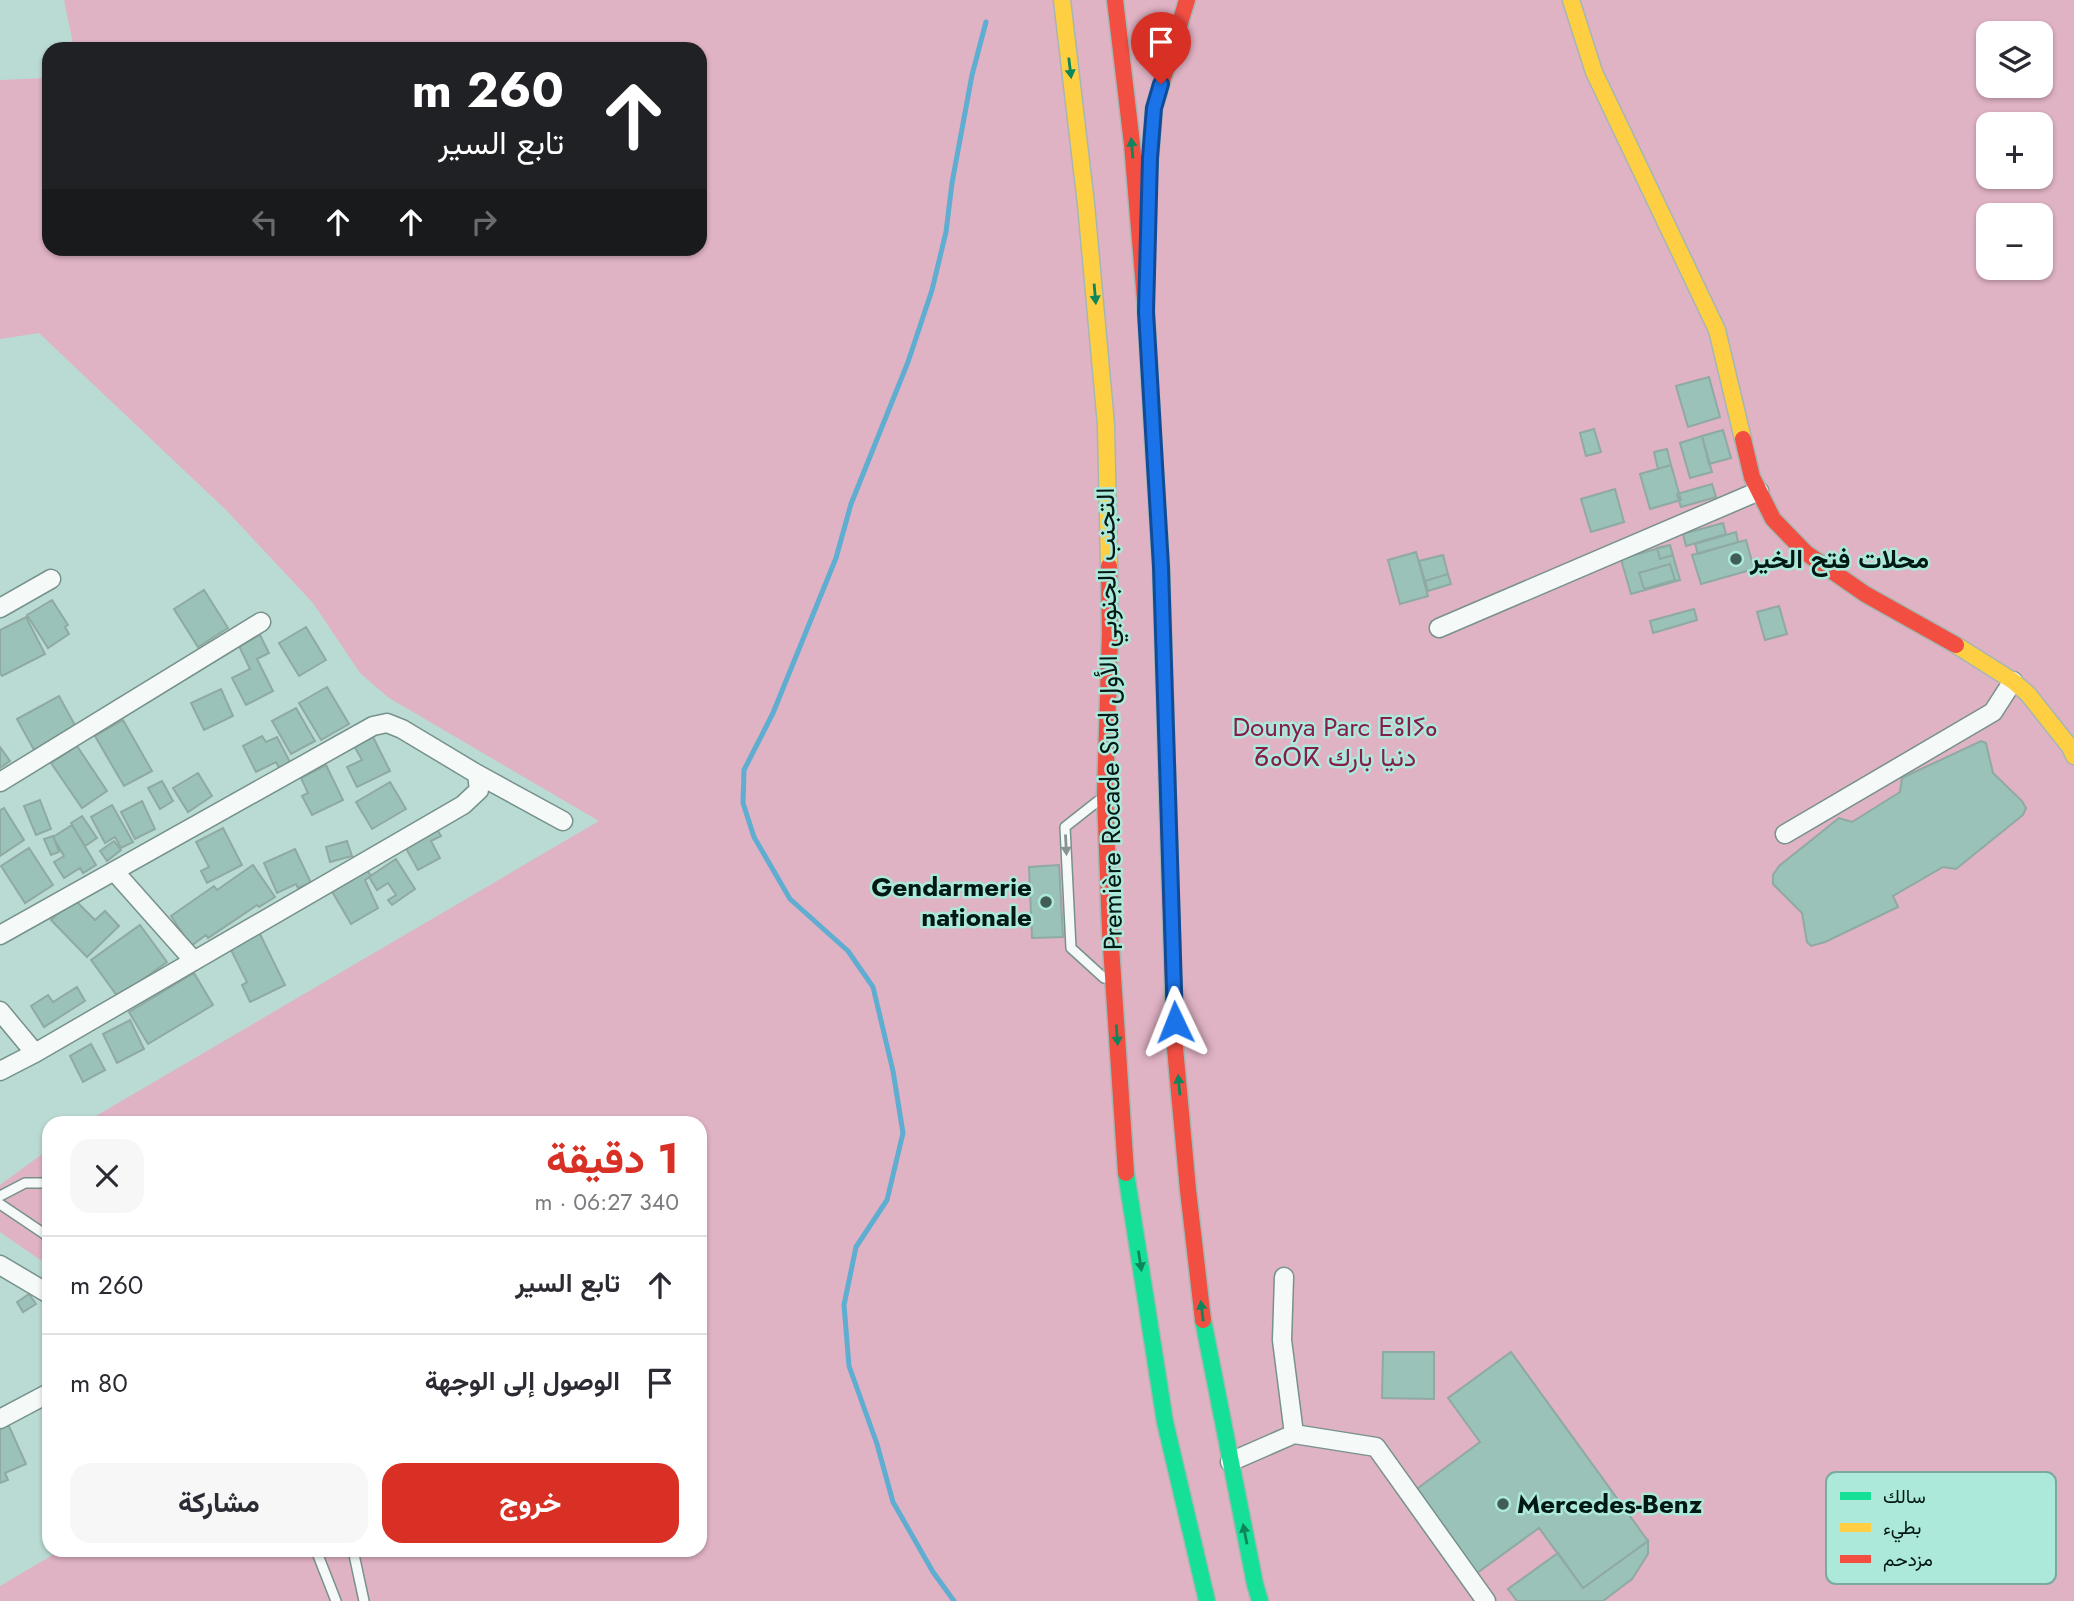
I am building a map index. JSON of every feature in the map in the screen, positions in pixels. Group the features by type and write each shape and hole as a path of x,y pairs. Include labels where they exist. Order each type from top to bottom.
{"main road":[{"name":"Première Rocade Sud التجنب الجنوبي الأول","path":"1062,0 1086,204 1106,425 1110,633 1105,795 1113,987 1125,1163 1165,1422 1207,1601"},
{"name":"Première Rocade Sud التجنب الجنوبي الأول","path":"1115,0 1132,144 1146,312 1161,567 1175,1048 1204,1328 1260,1601"},
{"path":"1146,312 1154,108 1187,0"},
{"path":"1571,0 1594,72 1717,330 1752,477 1773,519 1806,553 1866,594 1945,638 2013,681 2028,694 2070,747 2074,756"}],"street":[{"path":"1439,628 1759,491"},
{"path":"0,608 51,579"},
{"path":"0,782 261,622"},
{"path":"1785,834 1993,712 2013,681"},
{"path":"0,935 373,726 387,723 563,821"},
{"path":"0,1071 463,805 479,790 477,774"},
{"path":"114,870 194,961"},
{"path":"0,1011 35,1053"},
{"path":"0,1265 42,1290"},
{"path":"1284,1277 1282,1340 1294,1434"},
{"path":"0,1419 42,1397"},
{"path":"1230,1462 1294,1434 1376,1447 1486,1601"}],"lane":[{"path":"1105,795 1065,827 1072,948 1113,987"},
{"path":"0,1196 25,1183 42,1183"},
{"path":"0,1204 42,1232"},
{"path":"319,1557 336,1601"},
{"path":"355,1557 365,1601"}],"green space":[{"name":"Dounya Parc ⴹⵓⵏⵢⴰ ⵒⴰⵔⴽ دنيا بارك","path":"64,0 2074,0 2074,1601 0,1601 0,1586 49,1557 707,1557 707,1116 96,1116 599,821 389,698 360,673 313,603 226,510 39,333 0,339 0,80 42,78 42,256 707,256 707,42 73,42"},
{"path":"42,1154 42,1261 0,1232 0,1185"}],"building":[{"path":"1709,377 1720,417 1688,427 1676,386"},
{"path":"1594,429 1601,452 1586,456 1580,433"},
{"path":"1723,430 1731,458 1709,464 1702,436"},
{"path":"1702,436 1712,472 1690,478 1680,443"},
{"path":"1667,449 1671,465 1658,469 1654,452"},
{"path":"1671,465 1681,500 1650,509 1640,474"},
{"path":"1712,484 1716,497 1681,507 1677,494"},
{"path":"1615,489 1624,522 1591,532 1581,499"},
{"path":"1723,523 1726,534 1686,546 1683,534"},
{"path":"1736,532 1738,542 1698,554 1695,544"},
{"path":"1746,540 1754,569 1701,584 1692,555"},
{"path":"1670,545 1673,555 1660,559 1657,548"},
{"path":"1670,545 1680,580 1631,594 1621,559"},
{"path":"1416,552 1428,596 1400,604 1388,560"},
{"path":"1443,555 1448,574 1425,581 1419,561"},
{"path":"1670,564 1675,580 1644,589 1639,573"},
{"path":"1448,574 1451,584 1428,591 1425,581"},
{"path":"204,590 228,628 198,647 174,609"},
{"path":"52,600 68,625 65,627 69,634 48,648 27,615"},
{"path":"1779,606 1787,634 1765,640 1757,612"},
{"path":"1694,609 1697,620 1653,633 1650,621"},
{"path":"26,617 45,654 2,676 0,630"},
{"path":"306,627 326,660 299,676 279,643"},
{"path":"260,635 269,653 257,659 273,691 246,705 232,678 250,669 239,646"},
{"path":"327,687 349,724 321,740 299,703"},
{"path":"221,689 233,716 204,730 191,703"},
{"path":"59,696 76,727 34,750 17,719"},
{"path":"296,708 315,741 291,754 272,721"},
{"path":"123,720 152,771 124,786 95,736"},
{"path":"372,735 390,771 357,787 347,767 362,760 353,744"},
{"path":"262,736 266,742 277,737 291,764 280,770 276,762 256,772 243,746"},
{"path":"1981,741 1986,743 1993,773 2026,808 2023,815 1956,869 1943,867 1893,896 1898,907 1811,946 1807,942 1802,913 1773,884 1773,875 1779,866 1839,818 1852,822 1900,792 1902,778"},
{"path":"77,746 107,791 82,808 51,763"},
{"path":"0,747 10,761 0,768"},
{"path":"326,765 343,800 312,815 302,796 308,793 301,778"},
{"path":"198,773 212,796 188,812 173,788"},
{"path":"162,781 173,801 160,809 148,788"},
{"path":"390,782 406,809 372,829 356,802"},
{"path":"40,800 51,829 36,835 24,806"},
{"path":"142,801 155,829 135,839 121,812"},
{"path":"112,805 133,842 121,848 115,837 105,843 91,817"},
{"path":"4,808 24,840 0,856 0,810"},
{"path":"82,816 97,838 85,846 71,823"},
{"path":"72,825 96,865 83,873 80,868 64,878 54,862 64,856 53,837"},
{"path":"435,826 441,836 431,841 440,858 418,870 403,843"},
{"path":"223,828 242,865 207,883 201,871 209,867 196,842"},
{"path":"53,836 59,852 51,855 44,839"},
{"path":"114,841 121,850 107,861 100,851"},
{"path":"347,841 352,856 330,862 326,847"},
{"path":"29,848 53,885 25,903 1,866"},
{"path":"295,849 311,883 298,888 296,884 277,893 264,863"},
{"path":"396,859 415,889 392,905 388,900 396,895 388,883 377,890 369,877"},
{"path":"253,865 275,897 259,907 257,905 208,938 206,935 191,946 171,916 214,886 217,890"},
{"name":"Gendarmerie nationale","path":"1059,865 1063,937 1032,938 1029,867"},
{"path":"365,867 371,876 365,880 378,908 351,924 330,888"},
{"path":"73,898 95,920 105,911 119,926 87,957 51,920"},
{"path":"140,925 167,962 118,997 91,960"},
{"path":"257,928 285,985 250,1002 242,985 247,982 227,942"},
{"path":"194,973 213,1005 148,1044 129,1012"},
{"path":"77,987 85,1001 44,1027 31,1006 48,995 53,1002"},
{"path":"130,1020 144,1049 117,1063 103,1034"},
{"path":"91,1044 105,1070 83,1082 70,1056"},
{"path":"29,1294 36,1304 23,1312 17,1302"},
{"path":"1383,1352 1434,1352 1434,1399 1382,1398"},
{"path":"1511,1352 1648,1541 1583,1588 1539,1528 1470,1578 1410,1494 1480,1442 1448,1398"},
{"path":"8,1424 26,1464 5,1473 8,1480 0,1483 0,1428"},
{"path":"1648,1541 1648,1554 1632,1579 1603,1601 1517,1601 1508,1589 1558,1553 1583,1588"}],"waterway":[{"path":"954,1601 933,1572 893,1502 877,1444 849,1366 844,1305 856,1247 887,1200 903,1133 893,1071 873,987 848,951 790,899 754,837 743,803 744,770 773,713 836,558 851,504 908,362 932,290 946,232 972,75 986,22"}],"traffic: fast":[{"path":"1153,439 1161,567 1167,778"},
{"path":"1126,1173 1165,1422 1207,1601"},
{"path":"1203,1320 1260,1601"}],"traffic: slow":[{"path":"1062,0 1086,204 1106,425 1109,566"},
{"path":"1571,0 1594,72 1717,330 1743,439"},
{"path":"1956,645 2013,681 2028,694 2070,747 2074,756"}],"traffic: jam":[{"path":"1115,0 1132,144 1153,439"},
{"path":"1149,171 1154,108 1187,0"},
{"path":"1743,439 1752,477 1773,519 1806,553 1865,594 1956,645"},
{"path":"1109,566 1110,633 1105,795 1110,931 1126,1173"},
{"path":"1167,778 1175,1048 1203,1320"}],"place":[{"name":"محلات فتح الخير","path":"1736,559"},
{"name":"Gendarmerie nationale","path":"1046,902"},
{"name":"Mercedes-Benz","path":"1503,1504"}],"route":[{"path":"1161,84 1154,108 1150,158 1146,312 1161,567 1175,1022"}]}
